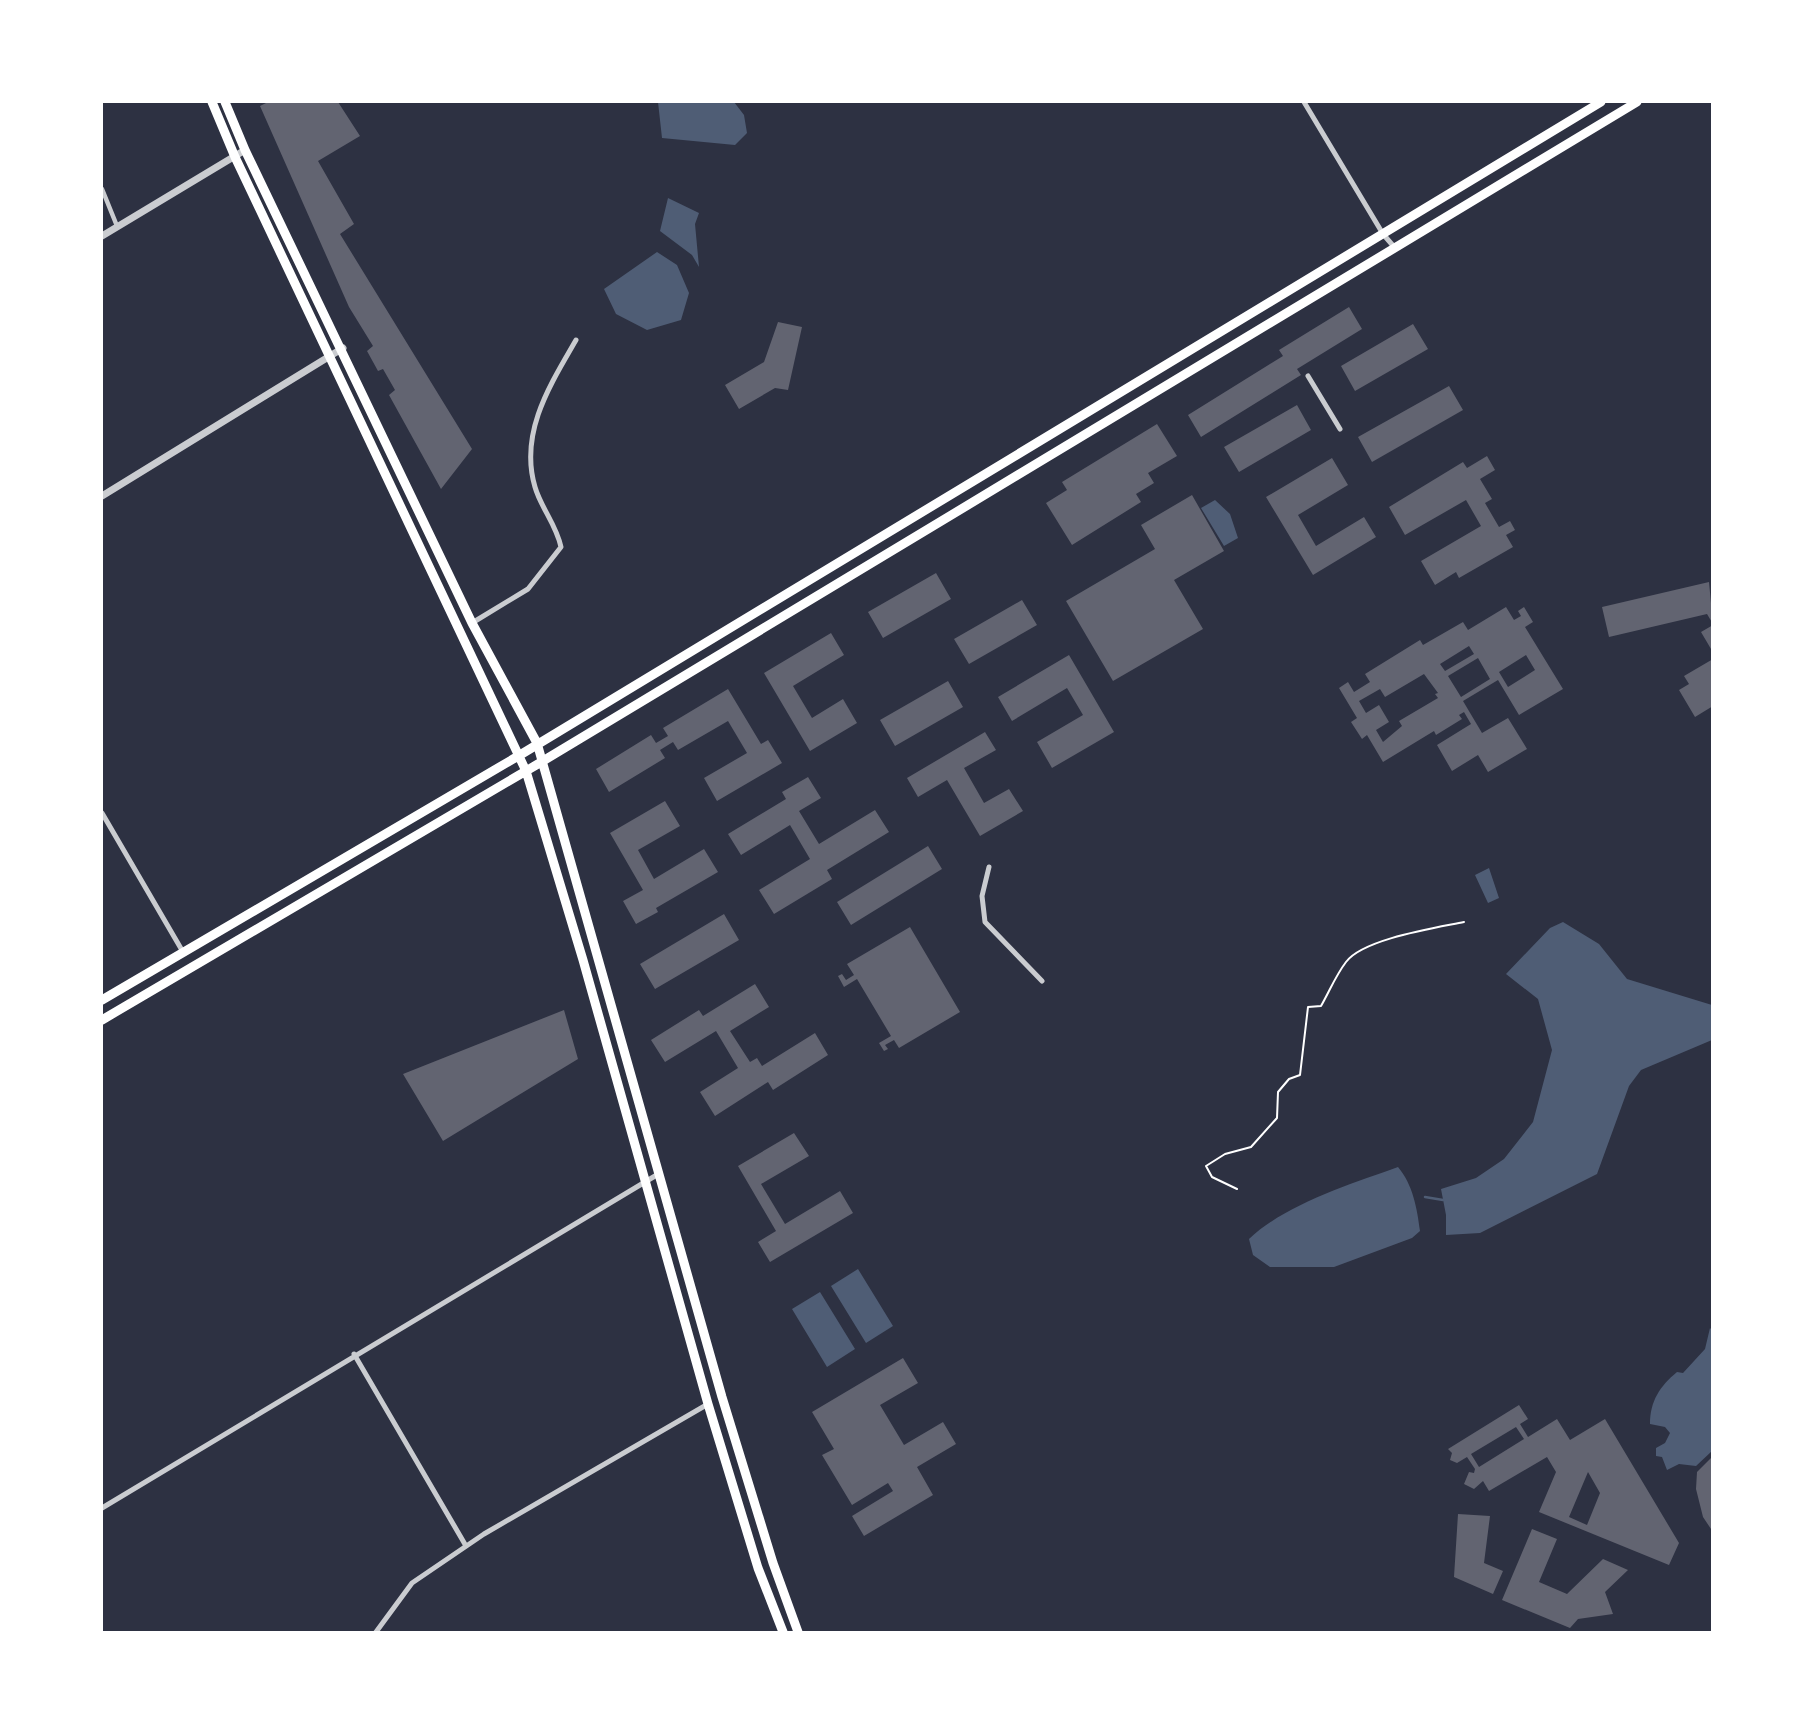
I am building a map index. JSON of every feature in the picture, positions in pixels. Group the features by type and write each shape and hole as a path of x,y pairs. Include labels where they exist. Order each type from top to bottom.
{"main road":[{"path":"212,102 234,157 526,771 708,1404 758,1568 783,1633"},
{"path":"225,102 245,150 343,348 472,623 537,743 726,1410 773,1563 798,1633"},
{"path":"102,1000 520,755 1601,102"},
{"path":"102,1020 543,761 1637,102"}],"street":[{"path":"1304,102 1383,234 1395,248"},
{"path":"102,236 245,150"},
{"path":"102,189 117,226"},
{"path":"472,623 528,589 561,547 557,528 536,490 530,462 541,401 576,340"},
{"path":"102,496 343,348"},
{"path":"1308,376 1340,429"},
{"path":"102,814 183,952"},
{"path":"989,867 982,896 985,922 1042,981"},
{"path":"102,1507 660,1173"},
{"path":"354,1354 466,1546"},
{"path":"376,1633 412,1583 466,1546 708,1404"}],"path":[{"path":"1237,1189 1212,1177 1206,1166 1225,1154 1251,1147 1277,1118 1278,1092 1289,1079 1300,1075 1308,1007 1321,1006 1346,962 1358,951 1399,935 1464,922"}],"water":[{"path":"658,102 734,102 744,115 747,133 735,145 662,138"},
{"path":"668,198 699,213 695,224 699,267 692,255 660,231"},
{"path":"657,252 677,265 689,293 681,320 647,330 616,314 604,289"},
{"path":"1215,500 1230,514 1238,538 1224,546 1201,508"},
{"path":"1489,868 1499,898 1488,903 1475,875"},
{"path":"1563,922 1599,944 1627,979 1712,1005 1712,1040 1641,1070 1629,1086 1597,1174 1480,1233 1446,1235 1446,1215 1441,1189 1476,1178 1504,1159 1533,1122 1552,1050 1538,999 1506,974 1550,928"},
{"path":"1398,1167 1414,1197 1420,1231 1412,1238 1334,1267 1270,1267 1253,1255 1249,1239 1281,1215 1320,1196"},
{"path":"858,1269 893,1326 866,1343 831,1286"},
{"path":"820,1292 855,1349 827,1367 792,1309"},
{"path":"1710,1328 1713,1331 1712,1451 1696,1466 1679,1464 1667,1470 1662,1457 1656,1456 1656,1448 1665,1443 1670,1433 1665,1427 1650,1424 1652,1408 1666,1383 1677,1372 1683,1373 1705,1349"}],"building":[{"path":"268,102 338,102 360,136 318,161 354,224 340,234 472,449 441,489 389,395 395,390 383,369 378,371 367,351 373,346 349,307 260,106"},
{"path":"1349,307 1362,329 1297,369 1301,375 1201,437 1188,415 1283,356 1279,350"},
{"path":"778,322 802,327 788,390 775,388 739,409 725,385 764,362"},
{"path":"1413,324 1428,349 1355,391 1341,366"},
{"path":"1449,386 1463,410 1372,462 1358,437"},
{"path":"1297,405 1311,430 1239,472 1224,447"},
{"path":"1157,424 1177,456 1148,473 1154,483 1136,494 1141,502 1072,545 1046,503 1067,490 1062,482"},
{"path":"1487,456 1495,470 1480,479 1492,499 1485,503 1499,527 1510,521 1515,530 1506,535 1513,547 1459,578 1456,572 1435,585 1421,561 1481,526 1466,500 1405,535 1389,507 1463,462 1467,468"},
{"path":"1332,458 1348,485 1298,515 1316,546 1364,517 1376,537 1313,575 1266,497"},
{"path":"1192,495 1224,551 1174,580 1203,629 1113,681 1066,601 1155,549 1141,525"},
{"path":"936,573 951,599 883,638 868,612"},
{"path":"1709,582 1713,624 1707,614 1609,637 1602,607"},
{"path":"1022,600 1037,625 969,664 954,639"},
{"path":"1506,607 1514,620 1521,616 1518,611 1524,607 1533,622 1525,627 1563,689 1519,715 1498,680 1463,701 1482,733 1508,718 1527,749 1488,772 1478,755 1452,771 1437,745 1471,724 1464,712 1459,715 1462,719 1436,735 1434,731 1383,762 1367,735 1362,739 1351,722 1357,718 1339,688 1348,682 1354,692 1370,682 1365,674 1420,640 1423,645 1463,622 1468,630","holes":["1469,646 1474,654 1445,671 1440,664","1526,655 1535,670 1508,687 1499,672","1478,658 1490,679 1461,697 1448,676","1424,674 1438,693 1435,694 1438,698 1399,721 1402,726 1383,742 1376,730 1389,722 1379,705 1366,713 1359,701 1380,689 1385,697"]},
{"path":"1713,625 1713,648 1711,649 1701,632"},
{"path":"831,633 844,655 793,686 812,718 843,699 857,723 810,751 764,673"},
{"path":"1069,655 1114,732 1052,768 1037,742 1083,715 1067,688 1012,721 998,697"},
{"path":"1713,659 1713,706 1695,717 1679,690 1689,684 1684,676"},
{"path":"948,681 963,707 895,746 880,720"},
{"path":"728,689 761,744 768,740 782,763 717,801 704,778 747,753 728,721 678,750 673,742 660,750 665,758 609,792 596,769 651,735 656,743 668,736 663,728"},
{"path":"985,732 996,750 964,768 984,803 1009,789 1023,811 980,836 947,780 918,797 907,778"},
{"path":"808,777 821,798 799,811 819,844 875,810 889,832 827,870 832,879 774,914 759,890 810,859 790,825 741,855 728,834 786,799 782,792"},
{"path":"665,801 680,826 638,850 654,879 704,849 718,872 656,908 658,912 636,924 623,901 643,890 610,833"},
{"path":"928,846 942,869 851,925 837,902"},
{"path":"724,914 739,940 655,989 640,964"},
{"path":"910,927 960,1012 899,1048 894,1040 885,1045 888,1049 884,1051 879,1043 891,1036 857,979 844,987 838,976 842,974 846,980 854,975 847,964"},
{"path":"755,984 769,1007 730,1031 750,1062 757,1058 762,1066 815,1033 828,1055 773,1090 768,1082 715,1116 700,1092 738,1068 716,1031 665,1062 651,1040 699,1010 703,1016"},
{"path":"564,1010 578,1059 443,1141 403,1074"},
{"path":"794,1133 809,1156 761,1184 785,1224 840,1191 853,1213 770,1262 758,1242 776,1231 738,1166"},
{"path":"903,1358 918,1383 880,1405 904,1445 943,1422 956,1444 917,1467 933,1495 864,1536 852,1516 893,1491 888,1483 852,1505 822,1455 834,1449 812,1412"},
{"path":"1519,1405 1528,1419 1520,1424 1528,1437 1557,1419 1570,1440 1605,1419 1679,1543 1669,1565 1539,1512 1556,1472 1547,1457 1489,1491 1483,1481 1474,1489 1464,1484 1469,1472 1474,1473 1475,1469 1467,1457 1457,1463 1450,1460 1452,1453 1448,1449","holes":["1516,1427 1524,1439 1479,1467 1471,1454","1588,1472 1600,1493 1587,1525 1569,1517"]},
{"path":"1713,1456 1713,1532 1703,1517 1696,1489 1697,1472"},
{"path":"1458,1514 1490,1516 1484,1563 1503,1571 1493,1594 1454,1577"},
{"path":"1532,1529 1557,1539 1539,1582 1567,1594 1603,1559 1628,1570 1605,1592 1613,1614 1578,1619 1570,1628 1502,1600"}],"waterway":[{"path":"1425,1197 1443,1200"}]}
